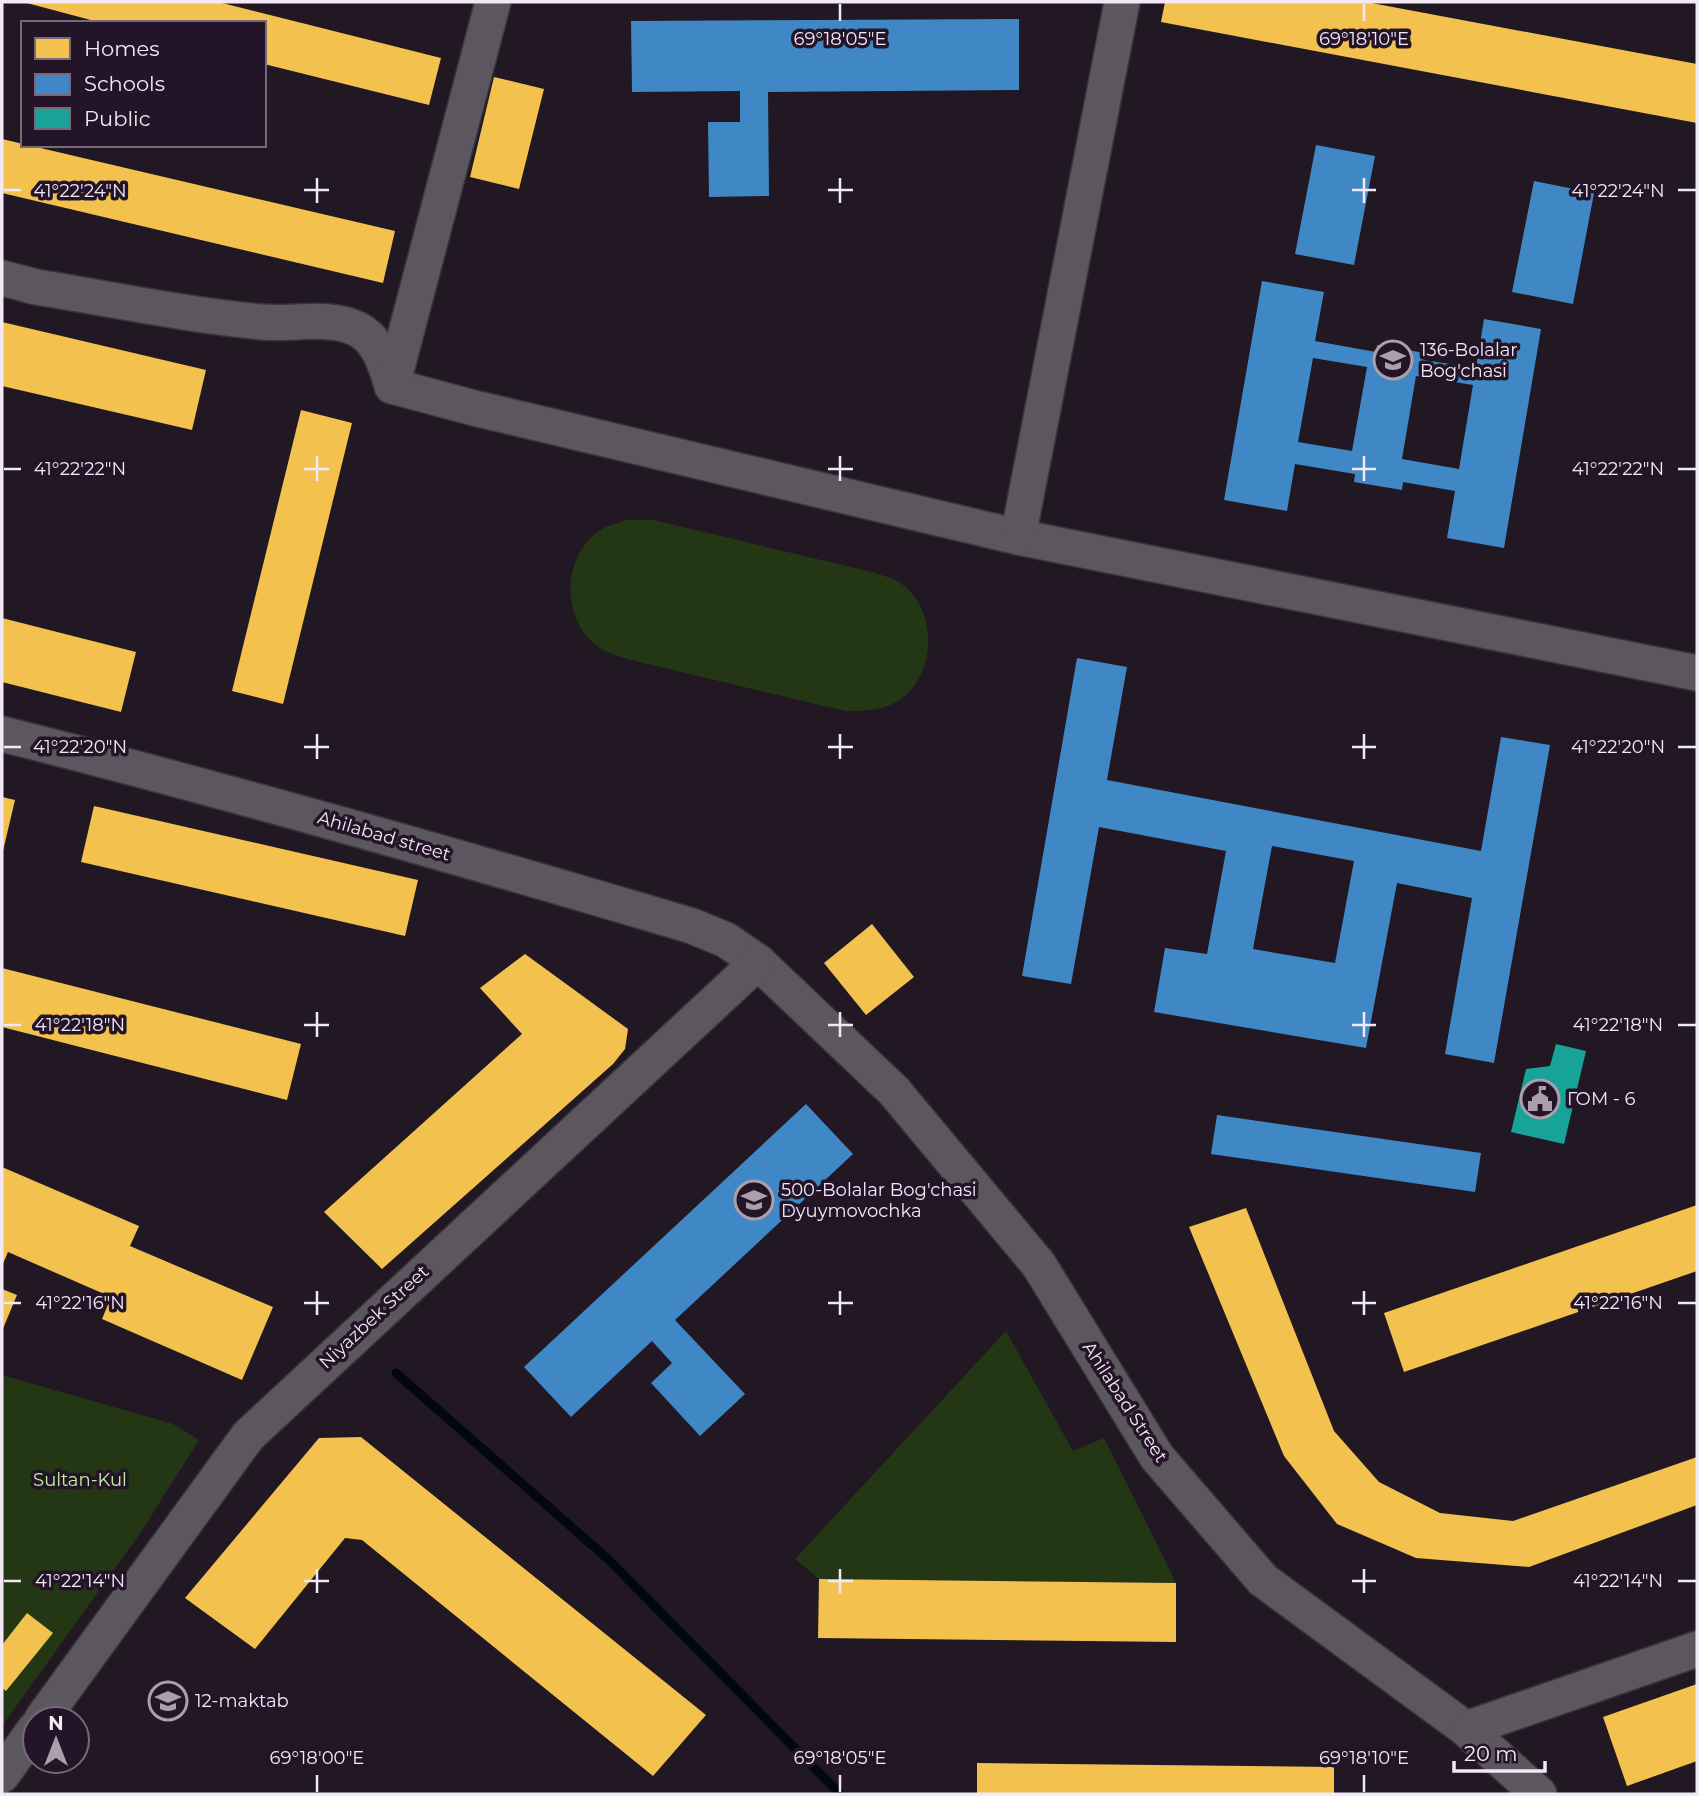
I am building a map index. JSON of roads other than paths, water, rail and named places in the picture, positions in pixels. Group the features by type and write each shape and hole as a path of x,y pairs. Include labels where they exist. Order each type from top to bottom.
{"street":[{"path":"392,386 493,2"},
{"path":"1018,537 1122,2"},
{"path":"2,278 36,287 263,322 341,322 360,330 374,343 386,363 392,386"},
{"path":"392,386 474,408 1018,537 1697,673"},
{"name":"Ahilabad street","path":"2,734 274,806 692,926 726,940 758,962"},
{"name":"Niyazbek Street","path":"52,1705 248,1436 758,962"},
{"name":"Ahilabad Street","path":"758,962 894,1091 1030,1255 1157,1457 1263,1580 1466,1729 1539,1794"},
{"path":"1466,1729 1697,1649"},
{"path":"2,1774 21,1748"}],"waterway":[{"path":"396,1373 608,1559 840,1794"}],"place":[{"name":"136-Bolalar Bog'chasi","path":"1393,360"},
{"name":"ГОМ - 6","path":"1540,1099"},
{"name":"500-Bolalar Bog'chasi Dyuymovochka","path":"754,1200"},
{"name":"12-maktab","path":"168,1701"}],"park label":[{"name":"Sultan-Kul","path":"80,1480"}]}
